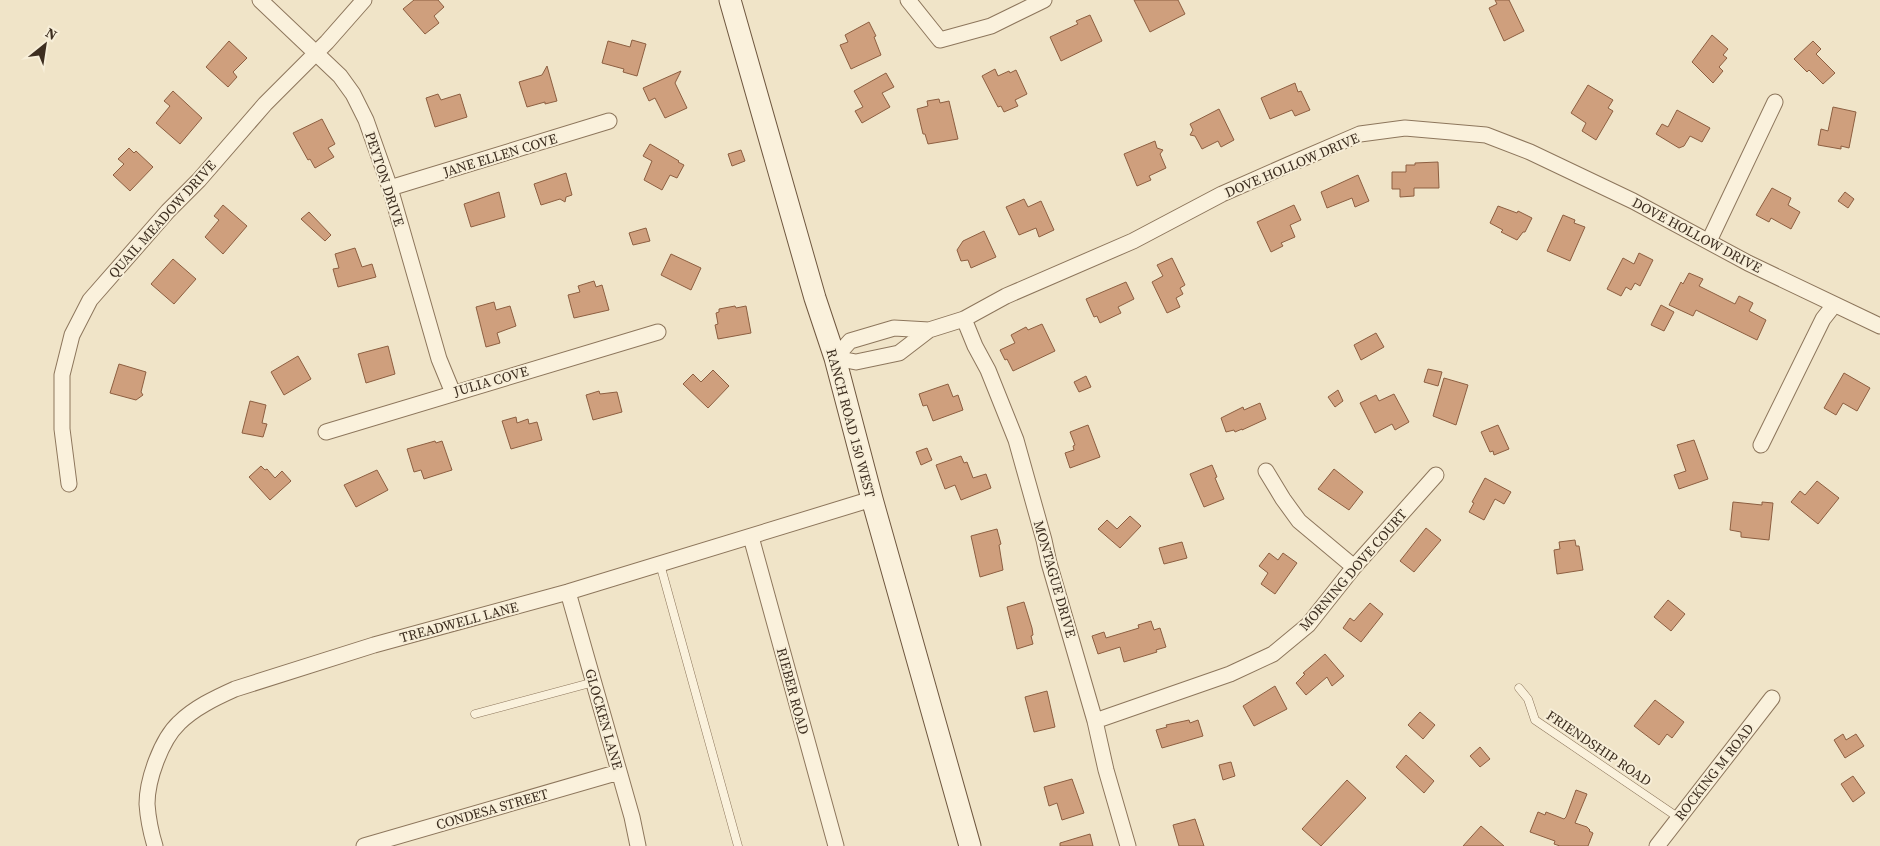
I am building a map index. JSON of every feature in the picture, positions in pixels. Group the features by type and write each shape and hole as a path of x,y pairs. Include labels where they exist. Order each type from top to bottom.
{"main road":[{"name":"RANCH ROAD 150 WEST","path":"730,0 815,298 835,358 872,499 970,846"}],"street":[{"name":"PEYTON DRIVE","path":"260,0 340,76 366,120 390,188 439,359 452,393"},
{"name":"QUAIL MEADOW DRIVE","path":"69,484 62,429 62,375 72,335 90,300 168,211 199,180 264,104 327,42 364,0"},
{"path":"908,0 940,40 991,26 1044,0"},
{"path":"1709,241 1775,102"},
{"name":"JANE ELLEN COVE","path":"390,188 609,122"},
{"name":"DOVE HOLLOW DRIVE","path":"835,358 856,362 899,353 929,330 964,319 1006,296 1133,241 1222,194 1360,134 1405,128 1486,135 1530,152 1633,201 1748,262 1880,326"},
{"path":"1761,445 1823,318 1834,305"},
{"name":"MONTAGUE DRIVE","path":"964,319 975,346 988,370 1016,440 1128,846"},
{"name":"DOVE HOLLOW DRIVE","path":"835,358 850,341 894,328 929,330"},
{"name":"JULIA COVE","path":"326,432 658,332"},
{"path":"1266,471 1299,521 1354,567"},
{"name":"MORNING DOVE COURT","path":"1095,721 1230,674 1274,654 1308,625 1354,567 1436,475"},
{"name":"TREADWELL LANE","path":"155,846 147,804 152,776 161,750 178,724 214,699 235,690 374,644 568,592 872,499"},
{"name":"RIEBER ROAD","path":"751,537 836,846"},
{"name":"GLOCKEN LANE","path":"568,592 638,846"},
{"name":"ROCKING M ROAD","path":"1657,846 1772,698"},
{"name":"CONDESA STREET","path":"364,846 619,772"}],"lane":[{"path":"660,564 738,846"},
{"path":"476,714 594,682"},
{"name":"FRIENDSHIP ROAD","path":"1518,688 1528,699 1536,720 1679,818"}],"building":[{"path":"414,0 438,0 444,7 434,16 439,23 425,34 403,9"},
{"path":"1134,0 1178,0 1185,14 1150,32"},
{"path":"1495,0 1509,0 1524,31 1504,41 1489,8 1497,4"},
{"path":"1090,15 1102,41 1061,61 1050,37 1078,24 1076,21"},
{"path":"869,22 876,36 874,37 881,55 851,69 840,45 848,42 845,35"},
{"path":"1712,35 1728,49 1723,55 1727,58 1719,67 1723,71 1713,83 1692,62"},
{"path":"632,40 646,44 637,76 623,72 624,69 602,63 608,41 630,47"},
{"path":"229,41 247,58 233,72 237,77 228,87 206,67"},
{"path":"1813,41 1821,49 1816,54 1835,73 1823,84 1794,59"},
{"path":"547,66 557,101 527,107 519,82 542,75"},
{"path":"995,69 998,76 1016,70 1027,94 1015,100 1018,106 1004,112 1001,106 998,107 982,76"},
{"path":"681,71 675,83 687,108 665,118 655,98 649,101 643,88"},
{"path":"886,73 894,87 882,93 890,107 862,123 855,111 863,107 854,91"},
{"path":"1295,83 1298,92 1301,91 1310,110 1295,116 1292,110 1270,119 1261,98"},
{"path":"1588,85 1613,100 1608,108 1613,111 1596,140 1582,131 1586,123 1571,113"},
{"path":"173,91 202,118 180,144 156,123 170,106 164,101"},
{"path":"438,94 441,100 460,94 467,117 435,127 426,98"},
{"path":"939,99 940,103 949,101 958,139 928,144 925,134 923,134 917,109 928,106 927,101"},
{"path":"1833,107 1856,112 1849,148 1841,146 1841,149 1818,145 1821,129 1828,131"},
{"path":"1219,109 1234,140 1221,147 1218,141 1202,149 1195,136 1190,135 1193,130 1190,124"},
{"path":"1677,110 1710,128 1702,142 1690,136 1684,146 1679,148 1656,134 1662,124 1668,127"},
{"path":"322,119 335,144 328,148 334,157 315,168 310,159 308,160 293,133"},
{"path":"1155,141 1157,148 1163,150 1160,154 1166,168 1149,176 1151,180 1137,186 1124,154"},
{"path":"650,144 684,165 677,178 670,175 662,190 644,180 652,161 643,156"},
{"path":"129,148 134,153 136,151 153,167 130,191 113,175 124,164 118,159"},
{"path":"741,150 745,161 732,166 728,154"},
{"path":"1438,162 1439,188 1414,188 1414,196 1400,197 1400,189 1392,189 1392,172 1406,172 1406,165 1415,165 1415,163"},
{"path":"566,173 572,195 566,197 565,202 560,199 541,205 534,184"},
{"path":"1358,175 1369,201 1355,207 1352,198 1327,208 1321,192"},
{"path":"1772,188 1791,198 1788,205 1800,212 1791,229 1771,218 1769,222 1756,215"},
{"path":"499,192 505,217 471,227 464,204"},
{"path":"1845,192 1854,199 1848,208 1838,201"},
{"path":"1024,199 1028,207 1041,201 1054,230 1039,237 1036,228 1019,235 1006,207"},
{"path":"223,205 247,226 223,254 205,237 219,220 214,216"},
{"path":"1294,205 1301,220 1290,225 1295,237 1281,243 1283,246 1271,252 1257,222"},
{"path":"1498,206 1517,213 1518,211 1532,218 1525,232 1517,240 1501,232 1503,230 1490,223"},
{"path":"309,212 331,235 325,241 301,219"},
{"path":"1563,215 1575,220 1574,223 1585,227 1570,261 1547,251"},
{"path":"646,228 650,241 633,245 629,233"},
{"path":"984,231 996,257 971,268 968,260 961,261 957,250 963,241"},
{"path":"355,248 362,267 372,264 376,277 338,287 333,269 339,268 335,254"},
{"path":"1639,253 1653,260 1640,286 1635,283 1631,290 1626,287 1621,296 1607,289 1623,258 1634,264"},
{"path":"671,254 701,268 691,290 661,275"},
{"path":"1172,258 1185,285 1180,288 1183,294 1176,298 1180,307 1167,313 1152,282 1163,276 1157,265"},
{"path":"173,259 196,279 174,304 151,284"},
{"path":"1689,273 1703,279 1699,286 1735,304 1739,296 1753,303 1749,311 1766,320 1757,340 1696,310 1693,316 1669,305 1681,282 1683,284"},
{"path":"594,281 596,287 602,285 609,310 574,318 568,295 580,292 578,286"},
{"path":"1126,282 1134,299 1118,307 1121,313 1100,323 1097,316 1094,317 1086,299"},
{"path":"494,302 496,310 510,306 516,326 497,333 500,343 486,347 476,307"},
{"path":"1661,305 1674,312 1664,331 1651,325"},
{"path":"735,306 736,308 746,306 751,333 718,339 715,325 718,324 716,313 719,312 719,309"},
{"path":"1042,324 1055,351 1013,371 1000,350 1015,343 1011,335 1026,327 1028,330"},
{"path":"1376,333 1384,347 1361,360 1354,345"},
{"path":"388,346 395,374 366,383 358,354"},
{"path":"298,356 311,379 284,395 271,372"},
{"path":"119,364 146,372 141,392 143,395 136,400 110,393"},
{"path":"1428,369 1442,372 1438,386 1424,382"},
{"path":"713,370 729,386 708,408 683,384 693,374 701,382"},
{"path":"1844,373 1870,388 1857,411 1843,403 1836,415 1824,408"},
{"path":"1086,376 1091,387 1079,392 1074,382"},
{"path":"1444,378 1468,385 1456,425 1433,416"},
{"path":"948,384 953,397 958,395 963,410 933,421 927,405 923,406 919,394"},
{"path":"1338,390 1343,401 1335,407 1328,397"},
{"path":"599,391 600,394 617,392 622,412 593,420 586,395"},
{"path":"1394,394 1409,422 1395,430 1392,424 1375,433 1360,403 1376,395 1379,401"},
{"path":"250,401 266,405 262,423 267,424 263,437 242,433"},
{"path":"1260,403 1266,419 1242,430 1226,432 1221,418 1243,407 1244,410"},
{"path":"516,417 517,423 528,419 529,424 537,422 542,440 511,449 502,421"},
{"path":"1088,425 1100,457 1070,468 1065,453 1074,450 1073,446 1075,445 1070,432"},
{"path":"1498,425 1509,449 1494,455 1493,451 1490,452 1481,432"},
{"path":"1694,440 1708,479 1679,489 1674,475 1686,471 1677,445"},
{"path":"435,441 436,443 442,441 452,470 424,479 421,470 414,472 407,449"},
{"path":"927,448 932,460 921,465 916,452"},
{"path":"961,456 964,463 967,462 973,478 986,474 991,488 961,500 955,485 945,489 936,465"},
{"path":"1212,465 1224,499 1204,507 1190,474"},
{"path":"261,466 265,470 267,469 275,478 282,471 291,481 270,500 249,477"},
{"path":"1334,469 1363,492 1349,510 1318,489"},
{"path":"377,470 388,490 356,507 344,485"},
{"path":"1485,478 1511,492 1504,504 1495,499 1484,520 1469,512 1474,503 1472,502"},
{"path":"1817,481 1839,498 1818,524 1791,502 1800,491 1805,495"},
{"path":"1733,502 1762,505 1762,502 1773,503 1769,540 1741,537 1741,532 1730,530"},
{"path":"1130,516 1141,526 1120,548 1098,529 1107,520 1117,529"},
{"path":"1426,528 1441,540 1414,572 1400,561"},
{"path":"997,529 1001,544 999,545 1003,570 980,577 971,536"},
{"path":"1575,540 1576,546 1579,546 1583,570 1557,574 1554,550 1560,549 1559,542"},
{"path":"1182,542 1187,558 1164,564 1159,548"},
{"path":"1269,553 1278,560 1283,553 1297,563 1275,594 1261,584 1268,573 1259,566"},
{"path":"1668,600 1685,614 1671,631 1654,617"},
{"path":"1024,602 1032,628 1033,644 1017,649 1007,607"},
{"path":"1370,603 1383,614 1361,642 1343,628 1350,618 1354,621"},
{"path":"1151,621 1154,630 1160,628 1166,647 1156,650 1157,652 1124,662 1120,647 1098,654 1092,636 1104,632 1106,638 1139,628 1138,625"},
{"path":"1325,654 1344,676 1332,686 1327,677 1306,695 1296,683 1305,674 1303,673"},
{"path":"1275,686 1287,709 1254,726 1243,706"},
{"path":"1047,691 1055,727 1034,732 1025,697"},
{"path":"1655,700 1684,722 1672,738 1667,734 1659,745 1634,726"},
{"path":"1420,712 1435,725 1423,739 1408,725"},
{"path":"1189,720 1190,723 1198,720 1203,736 1162,748 1156,730 1167,727 1166,725"},
{"path":"1843,734 1846,740 1856,734 1864,746 1845,758 1834,740"},
{"path":"1480,747 1490,759 1480,767 1470,756"},
{"path":"1406,755 1434,781 1424,793 1396,767"},
{"path":"1231,762 1235,776 1223,780 1219,765"},
{"path":"1853,776 1865,793 1853,802 1841,784"},
{"path":"1072,779 1084,813 1062,820 1057,803 1049,806 1044,787"},
{"path":"1347,780 1366,798 1321,846 1302,829"},
{"path":"1576,790 1587,794 1575,823 1587,827 1593,833 1588,846 1560,846 1554,844 1555,841 1530,832 1538,812 1545,815 1546,812 1564,819"},
{"path":"1195,819 1204,846 1179,846 1173,825"},
{"path":"1481,826 1504,846 1463,846"},
{"path":"1090,834 1093,846 1060,846 1060,843"}]}
